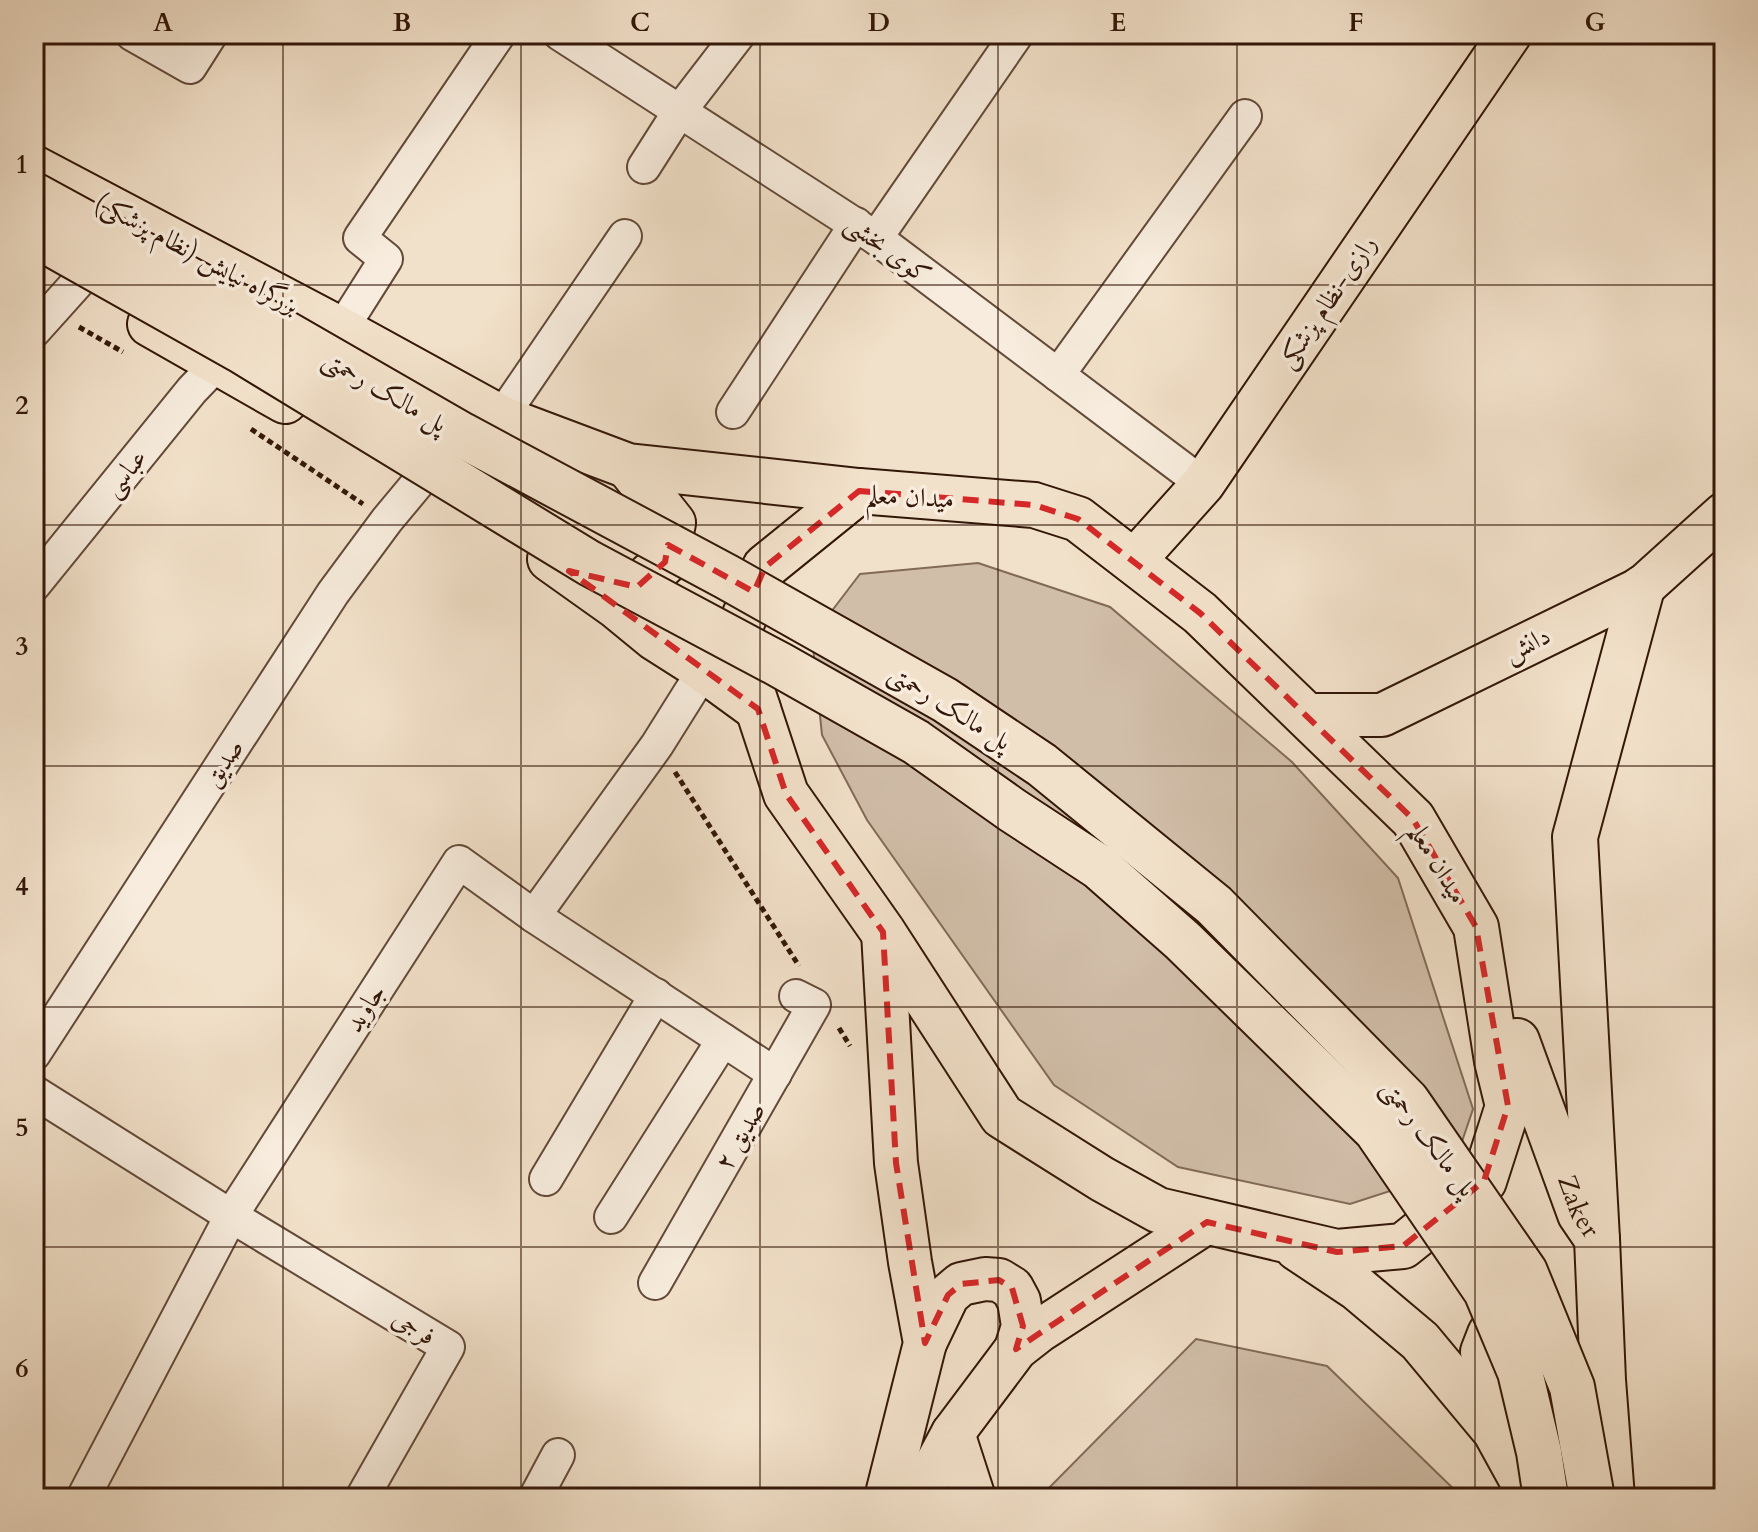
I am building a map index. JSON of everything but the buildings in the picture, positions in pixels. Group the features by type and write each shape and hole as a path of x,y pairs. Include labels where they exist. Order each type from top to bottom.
{"highway":[{"name":"بزرگراه نیایش (نظام پزشکی)","path":"34,168 503,419 628,466 859,491"},
{"name":"پل مالک رحمتی","path":"34,195 252,314 462,435 727,577 945,700 1042,765 1214,905 1407,1101 1525,1272 1572,1387 1592,1498"},
{"name":"پل مالک رحمتی","path":"34,234 240,350 589,563 916,742 1099,867 1183,941 1376,1130 1486,1291 1520,1372 1539,1452 1535,1496"},
{"path":"34,257 422,478 569,571 655,638 758,709"},
{"path":"569,571 637,587 665,562 673,523 628,466"},
{"name":"میدان معلم","path":"859,491 1034,505 1078,519 1133,562 1200,613 1413,819 1476,927 1497,1061 1508,1106 1484,1181 1403,1246 1337,1252 1158,1210 1002,1116 883,932 786,794 735,639 765,567 859,491"},
{"path":"1597,1239 1575,837 1642,588"},
{"name":"Zaker","path":"1476,927 1580,1214 1597,1239 1612,1498"},
{"path":"1285,1240 1357,1288 1420,1341 1495,1431 1535,1496"},
{"path":"1535,1496 1483,1352 1490,1334 1520,1319 1551,1322 1603,1380"}],"main road":[{"name":"رازی-نظام پزشکی","path":"1133,562 1203,484 1510,34"},
{"name":"دانش","path":"1305,715 1382,715 1642,588 1724,514"},
{"path":"883,932 896,1163 925,1343"},
{"path":"918,1498 953,1433 1016,1349 1207,1222"},
{"path":"886,1498 925,1343 948,1295 961,1284 985,1279 999,1280 1012,1288 1019,1301 1023,1326 1016,1349"},
{"path":"953,1433 974,1498"}],"street":[{"path":"132,34 190,67 211,34"},
{"path":"341,330 386,259 360,238 499,34"},
{"name":"کوی بخشی","path":"560,34 866,231 1203,484"},
{"path":"644,167 679,112 739,34"},
{"path":"733,412 1017,34"},
{"path":"1058,375 1245,116"},
{"path":"503,419 625,236"},
{"path":"34,331 78,282"},
{"name":"عباسی","path":"34,585 192,390 218,363"},
{"name":"صدیق","path":"34,1054 333,593 422,478"},
{"path":"704,670 657,745 534,916 775,1074"},
{"name":"جاوید","path":"83,1498 231,1216 459,862 534,916"},
{"name":"صدیق ۲","path":"655,1283 814,1005 798,983"},
{"path":"546,1179 656,995"},
{"path":"611,1217 723,1040"},
{"path":"34,1093 231,1216"},
{"name":"فرجی","path":"231,1216 448,1347 362,1498"},
{"path":"535,1498 558,1455"}],"path":[{"path":"657,745 798,983"},
{"path":"835,1022 852,1049"}],"highlighted area":[{"path":"859,491 1034,505 1078,519 1200,613 1413,819 1476,927 1508,1106 1484,1181 1403,1246 1337,1252 1207,1222 1016,1349 1023,1326 1012,1288 999,1280 961,1284 948,1295 925,1343 896,1163 883,932 786,794 758,709 569,571 637,587 665,562 668,545 754,592 765,567"}],"shaded area":[{"path":"978,563 1110,607 1292,762 1398,878 1473,1109 1452,1171 1350,1204 1178,1167 1054,1085 867,820 822,735 812,637 860,574"},
{"path":"1196,1339 1327,1366 1463,1498 1039,1498"}]}
